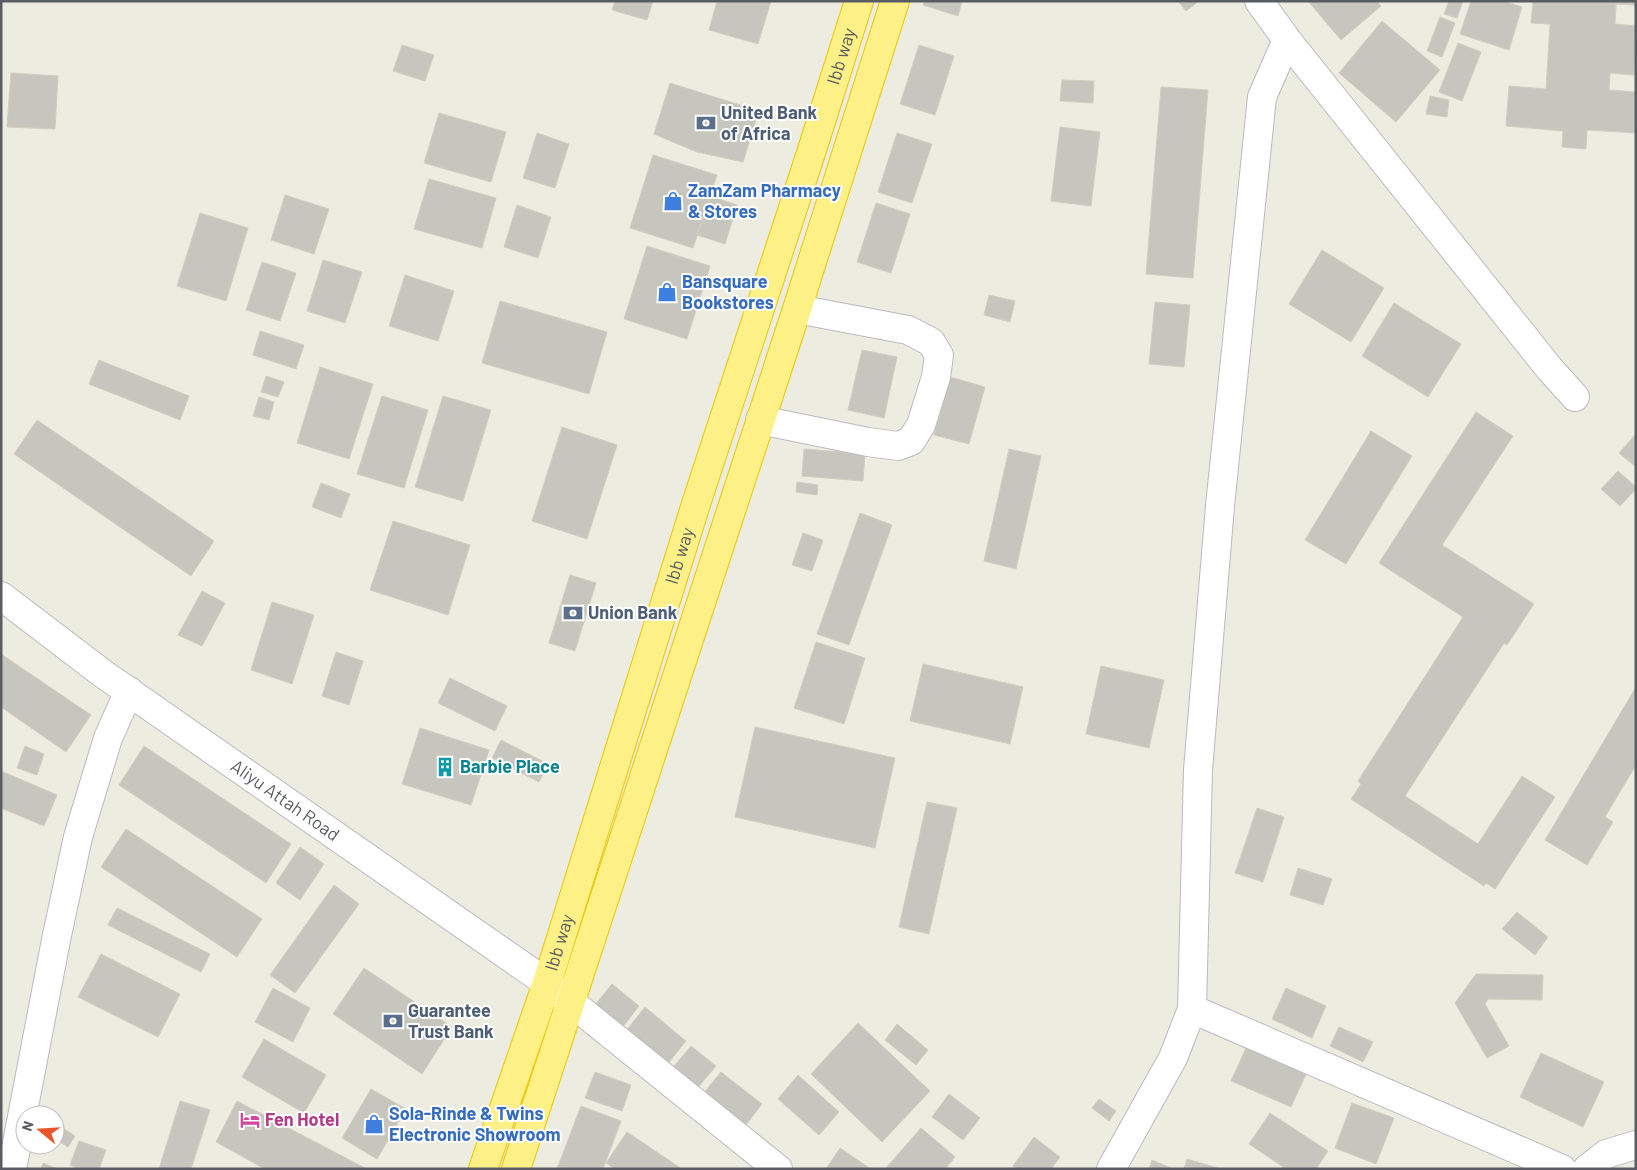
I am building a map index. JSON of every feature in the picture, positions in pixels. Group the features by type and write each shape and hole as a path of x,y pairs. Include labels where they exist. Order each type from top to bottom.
{"highway":[{"name":"Ibb way","path":"483,1169 547,984 695,506 859,1"},
{"path":"516,1169 895,1"}],"street":[{"path":"1259,1 1287,40 1549,368 1575,397"},
{"path":"1111,1169 1173,1058 1192,1009 1198,770 1220,506 1262,96 1287,40"},
{"path":"760,420 868,442 898,446 911,441 921,425 936,377 939,355 931,342 908,330 796,309"},
{"name":"Aliyu Attah Road","path":"1,596 102,673 547,984 778,1169"},
{"path":"12,1169 78,837 108,738 130,691"},
{"path":"1192,1009 1562,1169"},
{"path":"1588,1169 1606,1154 1636,1145"}],"building":[{"path":"615,1 653,1 647,20 612,10"},
{"path":"717,1 771,1 758,44 709,30"},
{"path":"924,1 962,1 958,16 923,5"},
{"path":"1178,1 1199,1 1186,11"},
{"path":"1308,1 1377,1 1381,6 1341,40"},
{"path":"1449,1 1463,1 1457,18 1444,14"},
{"path":"1471,1 1503,1 1522,7 1509,50 1460,34"},
{"path":"1533,1 1636,1 1636,5 1616,4 1615,24 1636,26 1634,75 1610,73 1609,90 1636,92 1636,133 1587,130 1586,149 1562,147 1563,131 1506,126 1509,86 1546,89 1550,24 1531,23"},
{"path":"1440,17 1455,23 1442,57 1427,51"},
{"path":"1382,21 1440,70 1396,122 1339,73"},
{"path":"1458,43 1481,52 1462,101 1439,92"},
{"path":"402,45 434,55 425,81 393,71"},
{"path":"919,45 954,56 935,115 900,104"},
{"path":"11,73 58,76 55,129 7,127"},
{"path":"1062,80 1094,81 1093,103 1060,101"},
{"name":"United Bank of Africa","path":"670,83 759,111 743,162 697,152 654,134"},
{"path":"1161,87 1208,90 1193,278 1146,274"},
{"path":"1430,96 1449,100 1447,117 1426,114"},
{"path":"439,113 506,132 491,182 424,163"},
{"path":"1060,127 1100,132 1091,206 1051,201"},
{"path":"537,133 569,144 555,188 523,178"},
{"path":"897,133 932,144 912,203 878,192"},
{"name":"ZamZam Pharmacy & Stores","path":"653,155 717,175 693,248 630,228"},
{"path":"429,179 496,198 482,248 414,229"},
{"path":"285,195 329,209 314,254 271,240"},
{"path":"710,196 737,205 725,244 697,235"},
{"path":"876,203 910,214 891,273 857,262"},
{"path":"517,205 551,217 538,258 504,247"},
{"path":"200,213 248,228 226,301 177,286"},
{"name":"Bansquare Bookstores","path":"647,246 710,266 687,339 624,319"},
{"path":"1322,250 1384,288 1351,342 1289,304"},
{"path":"323,260 362,272 345,323 307,311"},
{"path":"262,262 296,273 280,321 246,310"},
{"path":"405,275 454,291 438,341 389,326"},
{"path":"989,295 1015,301 1010,322 984,315"},
{"path":"500,301 607,332 589,394 482,363"},
{"path":"1155,302 1190,305 1184,367 1149,364"},
{"path":"1394,303 1461,344 1428,397 1362,356"},
{"path":"260,331 304,345 296,369 253,355"},
{"path":"862,350 897,357 884,418 848,410"},
{"path":"99,360 189,396 180,420 89,384"},
{"path":"320,367 373,384 349,459 297,443"},
{"path":"266,376 284,382 278,397 261,392"},
{"path":"950,377 985,387 969,444 934,435"},
{"path":"382,396 428,410 404,488 357,474"},
{"path":"443,396 491,410 463,501 415,487"},
{"path":"259,397 274,402 269,420 253,416"},
{"path":"1476,412 1513,436 1442,545 1534,604 1507,645 1504,643 1405,796 1478,844 1522,776 1555,797 1495,889 1486,883 1484,886 1351,799 1361,784 1358,781 1463,617 1379,563"},
{"path":"37,420 214,541 191,576 14,454"},
{"path":"562,427 617,445 587,539 532,521"},
{"path":"1371,431 1412,456 1346,564 1305,540"},
{"path":"1636,434 1636,467 1619,453"},
{"path":"804,449 865,454 863,481 802,476"},
{"path":"1009,449 1041,456 1016,569 984,561"},
{"path":"1618,471 1636,487 1620,506 1601,489"},
{"path":"797,482 818,485 817,495 796,492"},
{"path":"321,483 350,494 341,518 312,507"},
{"path":"860,513 892,525 849,645 817,634"},
{"path":"393,521 470,545 448,615 370,590"},
{"path":"803,533 823,540 812,571 792,565"},
{"name":"Union Bank","path":"570,575 596,583 575,651 549,643"},
{"path":"202,591 225,603 202,646 178,635"},
{"path":"272,602 314,615 292,684 251,670"},
{"path":"816,642 865,658 844,724 794,708"},
{"path":"336,652 363,661 349,705 322,696"},
{"path":"1,654 91,715 66,752 1,707"},
{"path":"923,664 1023,687 1010,744 910,721"},
{"path":"1101,666 1164,680 1149,748 1086,734"},
{"path":"450,678 507,706 495,731 438,703"},
{"path":"1636,687 1636,765 1605,817 1613,822 1587,865 1545,840"},
{"path":"755,727 895,758 875,848 735,817"},
{"name":"Barbie Place","path":"420,728 489,750 471,805 402,784"},
{"path":"501,740 548,764 539,782 492,758"},
{"path":"25,746 44,754 37,775 17,768"},
{"path":"144,746 291,844 266,883 119,785"},
{"path":"1,771 57,795 44,826 1,808"},
{"path":"927,802 957,808 929,934 899,927"},
{"path":"1257,808 1284,817 1263,882 1235,873"},
{"path":"126,829 262,919 237,957 101,867"},
{"path":"300,847 324,864 300,900 276,883"},
{"path":"1298,868 1332,879 1323,905 1290,895"},
{"path":"334,885 359,904 295,993 270,975"},
{"path":"117,908 210,954 201,972 108,925"},
{"path":"1517,912 1548,937 1535,955 1502,929"},
{"path":"101,954 180,994 158,1037 78,997"},
{"name":"Guarantee Trust Bank","path":"364,968 452,1027 422,1074 333,1014"},
{"path":"1476,974 1543,975 1542,1000 1488,999 1485,1004 1509,1046 1487,1058 1455,1003"},
{"path":"612,984 639,1006 622,1028 594,1006"},
{"path":"273,988 310,1008 293,1042 255,1022"},
{"path":"1286,988 1326,1006 1312,1038 1272,1019"},
{"path":"645,1007 686,1041 666,1066 625,1032"},
{"path":"858,1023 930,1091 882,1142 811,1074"},
{"path":"897,1024 928,1050 916,1065 885,1040"},
{"path":"1339,1027 1373,1042 1363,1062 1330,1046"},
{"path":"264,1039 326,1075 304,1113 242,1077"},
{"path":"691,1046 716,1066 695,1091 670,1071"},
{"path":"1247,1046 1307,1072 1291,1107 1231,1081"},
{"path":"1541,1053 1604,1082 1583,1127 1520,1097"},
{"path":"595,1072 631,1085 622,1111 585,1098"},
{"path":"721,1072 762,1104 745,1126 703,1094"},
{"path":"798,1075 839,1112 819,1135 778,1099"},
{"name":"Sola-Rinde & Twins Electronic Showroom","path":"371,1089 406,1109 377,1159 342,1138"},
{"path":"949,1094 980,1118 963,1140 932,1117"},
{"path":"1099,1099 1116,1111 1109,1121 1092,1108"},
{"path":"180,1101 210,1110 191,1169 159,1169"},
{"name":"Fen Hotel","path":"237,1101 365,1168 265,1169 216,1142"},
{"path":"1352,1103 1394,1118 1376,1164 1335,1148"},
{"path":"581,1106 621,1121 603,1169 557,1169"},
{"path":"1270,1113 1328,1151 1316,1169 1286,1169 1249,1144"},
{"path":"921,1128 955,1157 945,1169 885,1169"},
{"path":"65,1130 75,1136 68,1147 65,1145"},
{"path":"627,1132 682,1169 615,1169 606,1163"},
{"path":"1034,1137 1060,1157 1051,1169 1016,1169 1013,1166"},
{"path":"79,1141 106,1150 99,1169 80,1169 70,1165"},
{"path":"840,1148 871,1169 826,1169"},
{"path":"1187,1159 1221,1169 1184,1169"},
{"path":"1152,1160 1171,1168 1171,1169 1149,1169"},
{"path":"43,1163 58,1169 41,1169"}],"place":[{"name":"United Bank of Africa","path":"706,123"},
{"name":"ZamZam Pharmacy & Stores","path":"673,201"},
{"name":"Bansquare Bookstores","path":"667,292"},
{"name":"Union Bank","path":"573,613"},
{"name":"Barbie Place","path":"445,767"},
{"name":"Guarantee Trust Bank","path":"393,1021"},
{"name":"Fen Hotel","path":"250,1120"},
{"name":"Sola-Rinde & Twins Electronic Showroom","path":"374,1124"}]}
